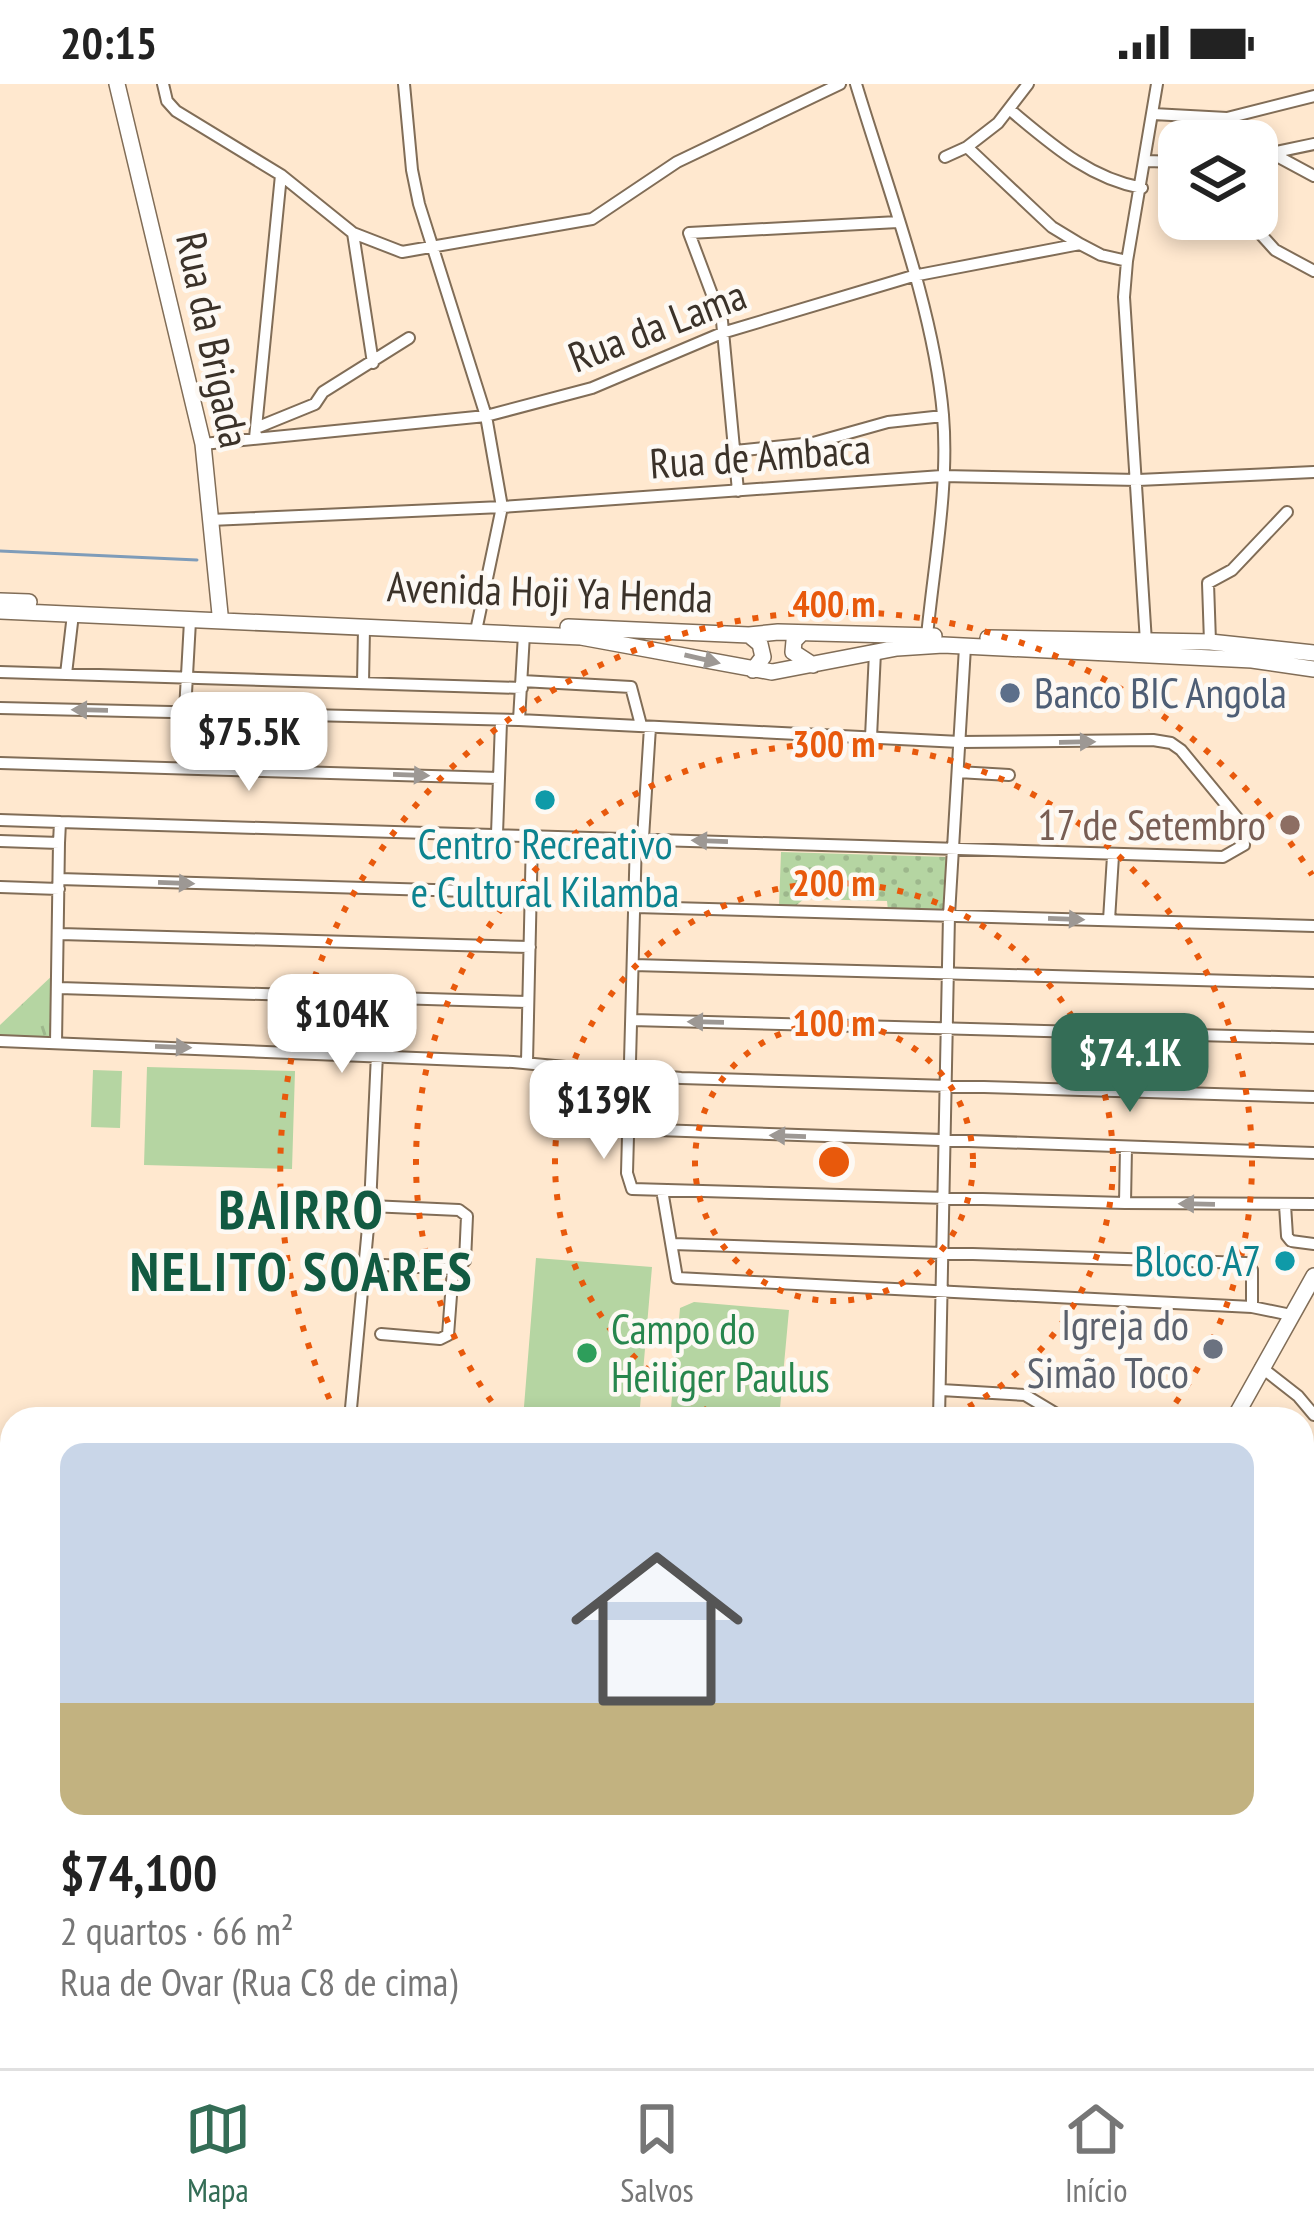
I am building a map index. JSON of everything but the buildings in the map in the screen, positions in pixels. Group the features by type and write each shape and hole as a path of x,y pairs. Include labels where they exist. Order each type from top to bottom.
{"main road":[{"name":"Rua da Brigada","path":"117,84 202,444 220,614"},
{"name":"Avenida Hoji Ya Henda","path":"0,601 477,626 1210,642 1314,653"},
{"name":"Avenida Hoji Ya Henda","path":"0,611 524,634 640,645 753,670 787,671 874,652 944,645 1252,660 1314,669"},
{"path":"802,633 794,641 793,652 816,666"},
{"path":"749,635 760,644 763,657 753,670"},
{"path":"1240,1407 1314,1276"}],"street":[{"path":"163,84 167,101 176,111 281,176 353,233 394,251 582,223 644,188 677,162 840,84"},
{"path":"404,84 412,170 431,247 486,416 502,507 477,626"},
{"path":"856,84 913,275 943,416 927,636"},
{"path":"945,157 968,147 1028,84"},
{"path":"1145,642 1125,307 1126,261 1157,84"},
{"path":"1154,114 1227,118 1314,97"},
{"path":"1009,109 1094,172 1142,188"},
{"path":"1278,153 1314,145"},
{"path":"968,147 1052,227 1101,255 1126,261"},
{"path":"1278,156 1314,176"},
{"path":"1147,161 1158,161"},
{"path":"255,433 281,176"},
{"path":"738,491 721,316 689,233 898,222"},
{"path":"353,233 373,363"},
{"path":"1266,240 1314,271"},
{"name":"Rua da Lama","path":"202,444 255,433 486,416 592,388 722,333 913,275 1080,244"},
{"path":"255,433 315,404 323,392 409,338"},
{"path":"735,451 803,444 888,422 943,416"},
{"name":"Rua de Ambaca","path":"210,520 502,507 942,476 1138,480 1314,472"},
{"path":"1210,642 1208,583 1232,570 1287,512"},
{"path":"66,674 73,614"},
{"path":"185,711 190,621"},
{"path":"362,683 364,628"},
{"path":"520,720 524,634"},
{"path":"939,1407 949,915 965,647"},
{"path":"871,737 874,652"},
{"path":"0,673 631,687 645,726 635,907 629,1186 1314,1205"},
{"path":"0,708 520,720 960,742 1172,743 1242,824 1244,845 1223,857 1113,856 0,820"},
{"path":"497,834 501,722"},
{"path":"0,763 499,778"},
{"path":"958,772 1009,776"},
{"path":"56,1043 60,822"},
{"path":"527,1062 532,838"},
{"path":"0,841 59,843"},
{"path":"1109,920 1113,856"},
{"path":"0,887 59,884 532,893"},
{"path":"635,907 1314,926"},
{"path":"60,934 530,947"},
{"path":"633,965 1314,983"},
{"path":"59,988 528,1002"},
{"path":"632,1020 1314,1038"},
{"path":"0,1041 377,1054 631,1073 1314,1097"},
{"path":"351,1407 370,1206 377,1054"},
{"path":"629,1130 1314,1153"},
{"path":"1125,1203 1126,1147"},
{"path":"662,1190 675,1277 1252,1306 1291,1315"},
{"path":"1285,1205 1287,1237 1314,1244"},
{"path":"370,1206 464,1212 465,1261 453,1269 384,1265"},
{"path":"673,1244 1250,1265 1252,1306"},
{"path":"381,1334 445,1338 453,1269"},
{"path":"1261,1367 1307,1407"},
{"path":"940,1390 1025,1395 1045,1407"}],"green space":[{"path":"781,852 948,857 946,912 888,911 887,901 804,899 794,907 779,906"},
{"path":"56,972 50,1038 0,1036 0,1025"},
{"path":"147,1067 295,1071 292,1169 144,1165"},
{"path":"93,1070 122,1071 120,1128 91,1127"},
{"name":"Campo do Heiliger Paulus","path":"536,1258 652,1267 640,1407 524,1407"},
{"path":"694,1302 789,1310 780,1407 671,1407 680,1308"}],"waterway":[{"path":"0,551 197,560"}],"place":[{"name":"Banco BIC Angola","path":"1010,693"},
{"name":"Centro Recreativo e Cultural Kilamba","path":"545,800"},
{"name":"17 de Setembro","path":"1290,825"},
{"name":"Bloco A7","path":"1285,1261"},
{"name":"Igreja do Simão Toco","path":"1213,1349"},
{"name":"Campo do Heiliger Paulus","path":"587,1353"}],"district":[{"name":"BAIRRO NELITO SOARES","path":"302,1241"}]}
